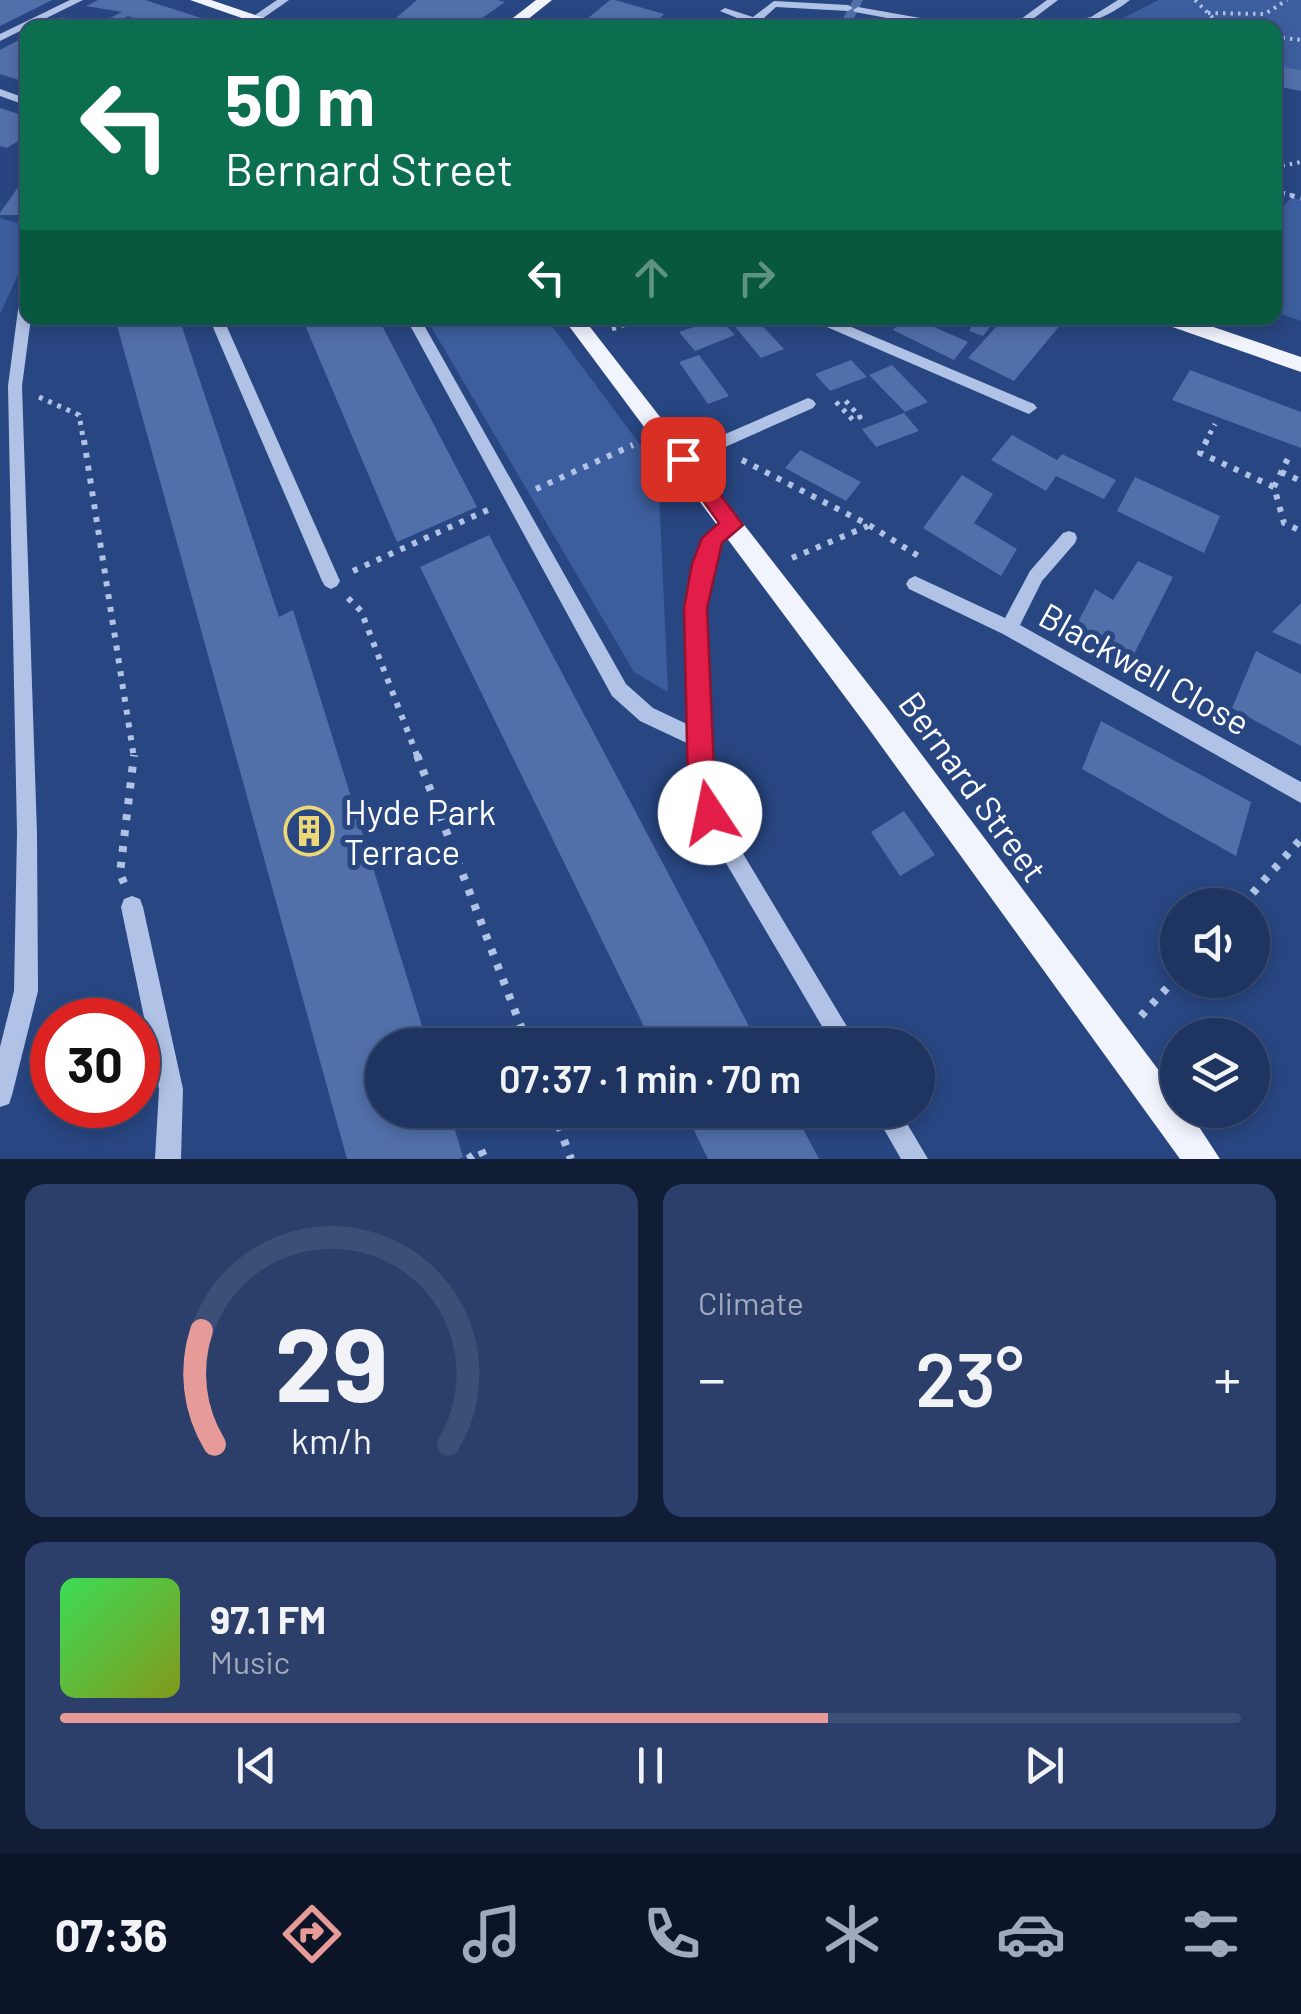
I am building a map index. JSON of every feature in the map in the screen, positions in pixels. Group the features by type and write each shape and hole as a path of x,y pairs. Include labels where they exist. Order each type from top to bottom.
{"main road":[{"path":"197,0 263,20"},
{"path":"518,20 545,0"},
{"name":"Bernard Street","path":"578,325 683,459 1202,1159"},
{"path":"1188,325 1301,365"}],"street":[{"path":"37,20 78,0"},
{"path":"250,20 282,0"},
{"path":"1025,20 1053,0"},
{"path":"1089,20 1125,0"},
{"path":"755,20 774,4 853,9 915,20"},
{"path":"724,11 742,20"},
{"path":"0,1095 26,991 27,814 15,386 23,325"},
{"path":"219,325 331,581"},
{"path":"418,325 619,690 638,712 658,724 701,738"},
{"path":"841,325 1028,408"},
{"path":"683,459 808,404"},
{"path":"732,525 714,538 703,564 696,608 702,792 720,834 836,1028"},
{"name":"Blackwell Close","path":"1009,628 1036,576 1069,538"},
{"name":"Blackwell Close","path":"915,584 1009,628 1301,794"},
{"path":"132,906 172,1089 168,1159"},
{"path":"896,1128 915,1159"}],"path":[{"path":"1195,0 1216,20"},
{"path":"1208,12 1265,14 1287,0"},
{"path":"15,386 79,415 110,584 135,763 120,872 132,906"},
{"path":"828,393 853,420 860,417 843,398"},
{"path":"1214,424 1200,453 1274,487"},
{"path":"723,441 736,456 924,558 915,584"},
{"path":"1291,452 1274,487 1284,523 1301,531"},
{"path":"521,1028 361,611 331,581 611,458"},
{"path":"1281,472 1301,481"},
{"path":"764,570 869,525"},
{"path":"1257,888 1301,839"},
{"path":"1117,1043 1160,996"},
{"path":"559,1128 571,1159"},
{"path":"468,1159 481,1150 486,1159"}],"shaded area":[{"path":"1159,0 1301,0 1301,70 1282,66 1282,20 1119,20"},
{"path":"1292,197 1301,200 1301,321 1282,314 1282,208"},
{"path":"0,218 20,224 20,270 0,314"},
{"path":"430,325 551,325 658,469 668,692 634,672"}],"building":[{"path":"0,0 52,0 0,26"},
{"path":"98,0 145,0 208,20 139,20 128,16 111,20 108,19 122,12 86,6"},
{"path":"417,0 505,2 479,20 396,18"},
{"path":"610,0 664,14 658,20 586,20"},
{"path":"853,0 863,0 853,20 842,20"},
{"path":"20,39 20,80 0,74 0,50"},
{"path":"1282,66 1301,70 1301,91 1282,87"},
{"path":"0,108 20,114 20,140 7,148 0,146"},
{"path":"20,184 20,215 0,213"},
{"name":"Hyde Park Terrace","path":"117,325 181,325 279,617 293,610 423,1028 365,1028 365,1128 454,1128 463,1157 347,1159"},
{"path":"305,325 382,325 477,507 397,542"},
{"path":"699,325 726,325 735,335 695,351 679,332"},
{"path":"733,325 762,325 784,349 761,358"},
{"path":"898,325 930,325 968,342 954,360 893,330"},
{"path":"971,325 992,325 983,336 970,331"},
{"path":"998,325 1060,325 1014,381 968,358"},
{"path":"699,355 729,396 708,404 679,362"},
{"path":"851,360 867,377 830,391 815,374"},
{"path":"892,365 928,402 905,412 869,375"},
{"path":"1190,370 1301,412 1301,448 1172,400"},
{"path":"904,413 919,431 876,447 862,429"},
{"path":"1012,435 1057,460 1062,454 1116,480 1104,499 1056,476 1046,491 991,460"},
{"path":"800,450 861,482 846,501 785,468"},
{"path":"962,475 993,494 974,523 1017,549 1001,576 923,528"},
{"path":"1135,477 1220,516 1204,553 1117,511"},
{"name":"Hyde Park Terrace","path":"489,535 750,1028 645,1028 420,567"},
{"path":"1138,561 1173,577 1130,662 1075,628 1095,589 1113,600"},
{"path":"1301,603 1301,645 1272,632"},
{"path":"1256,651 1301,674 1301,746 1232,708"},
{"path":"1101,721 1251,802 1236,856 1082,769"},
{"path":"904,811 935,855 900,876 871,832"},
{"path":"693,1128 803,1128 819,1159 708,1159"}],"place":[{"name":"Hyde Park Terrace","path":"309,831"}],"route":[{"path":"683,459 732,525 714,538 703,564 696,608 702,792 710,813"}]}
